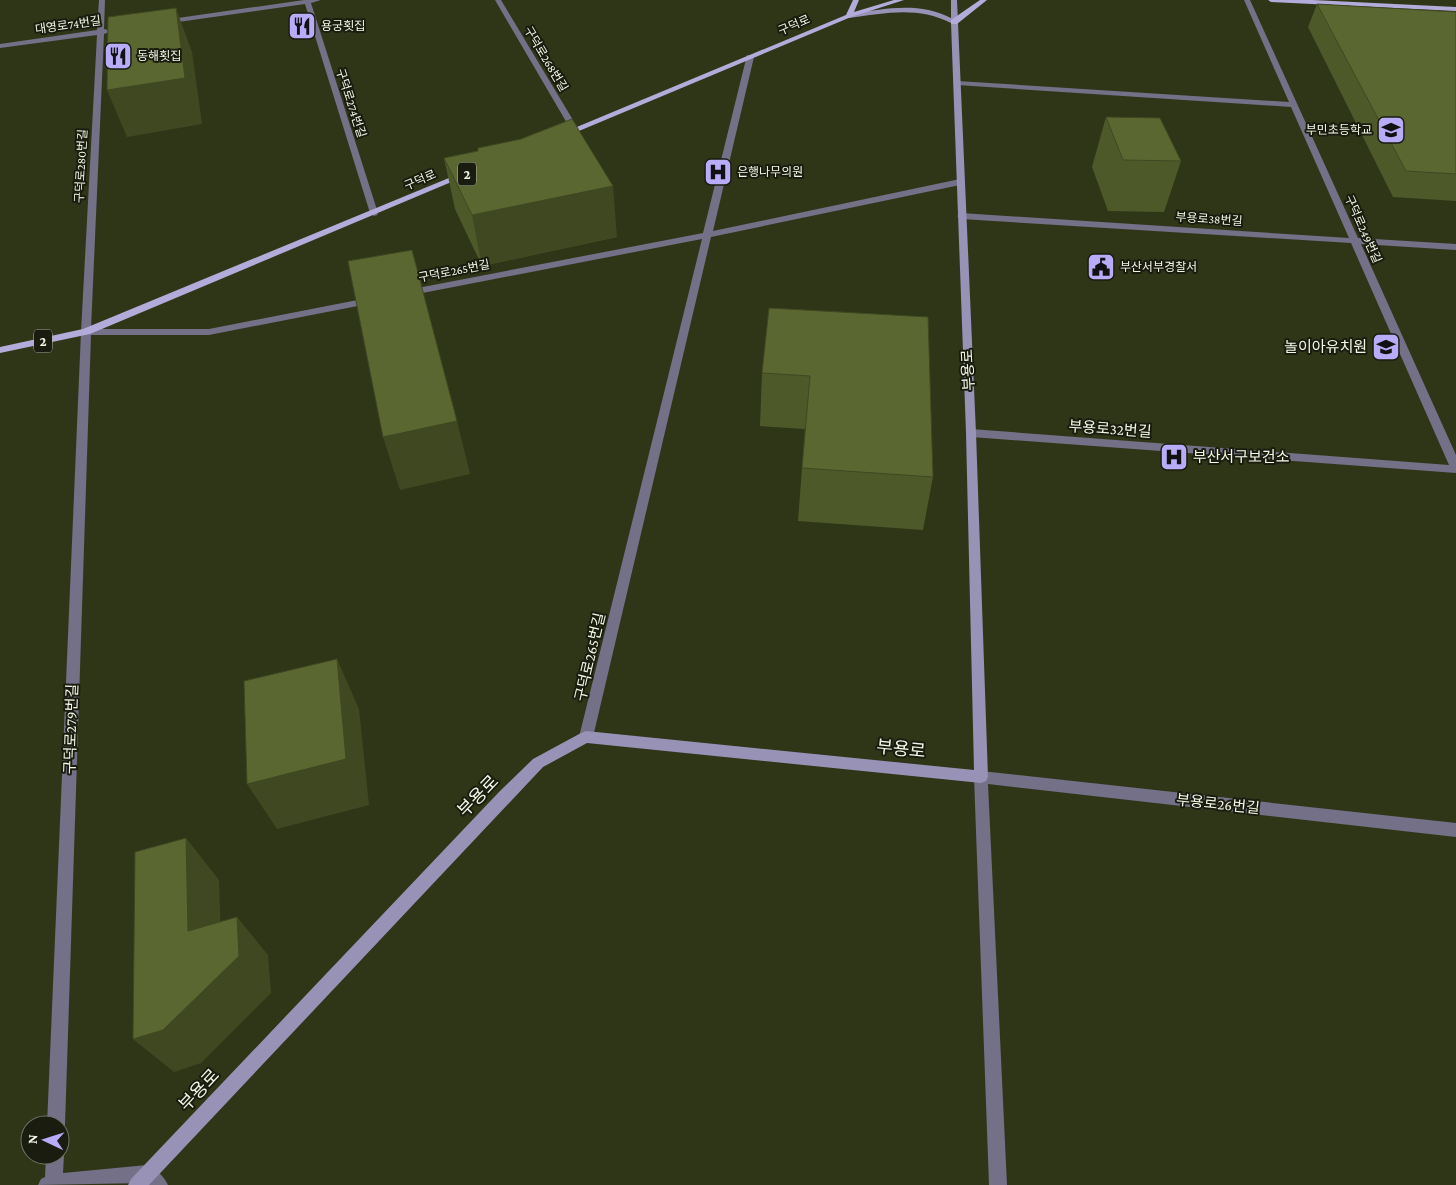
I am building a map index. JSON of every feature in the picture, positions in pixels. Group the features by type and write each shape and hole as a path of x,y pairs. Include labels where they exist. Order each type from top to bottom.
{"main road":[{"path":"849,16 856,0"},
{"name":"구덕로","path":"556,137 849,16 901,0"},
{"name":"부용로","path":"148,1182 504,797 538,763 586,737 981,777 971,434 954,0"},
{"path":"849,16 903,9 926,10 944,15 954,22 984,0"},
{"path":"1271,0 1456,9"},
{"name":"구덕로","path":"0,350 86,332 474,171"}],"street":[{"name":"구덕로280번길","path":"86,332 102,0"},
{"path":"159,23 318,0"},
{"name":"구덕로268번길","path":"498,0 574,130"},
{"name":"구덕로249번길","path":"1247,0 1456,468"},
{"name":"구덕로274번길","path":"307,1 374,213"},
{"name":"대영로74번길","path":"0,46 120,29"},
{"name":"구덕로265번길","path":"586,737 750,57"},
{"path":"957,83 1295,105"},
{"path":"707,235 960,182"},
{"name":"부용로38번길","path":"961,216 1456,248"},
{"name":"구덕로265번길","path":"86,332 208,332 707,235"},
{"name":"구덕로279번길","path":"56,1115 86,332"},
{"name":"부용로32번길","path":"971,434 1456,468"},
{"name":"부용로26번길","path":"981,777 1456,830"},
{"name":"부용로","path":"981,777 998,1185"},
{"path":"53,1165 50,1184 148,1182"}],"building":[{"path":"1317,4 1456,12 1456,174 1406,171"},
{"path":"176,8 185,78 107,90 108,17"},
{"path":"1106,117 1160,118 1181,161 1123,160"},
{"path":"572,119 613,186 472,215 444,158 478,151 478,148 521,139"},
{"path":"412,250 457,421 383,437 348,261"},
{"path":"769,308 928,317 933,477 802,468 810,376 762,373"},
{"path":"337,659 346,759 247,784 244,681"},
{"path":"186,838 188,931 237,917 239,956 163,1030 133,1039 135,852"}],"place":[{"name":"용궁횟집","path":"302,26"},
{"name":"동해횟집","path":"118,56"},
{"name":"부민초등학교","path":"1391,130"},
{"name":"은행나무의원","path":"718,172"},
{"name":"부산서부경찰서","path":"1101,267"},
{"name":"놀이아유치원","path":"1386,347"},
{"name":"부산서구보건소","path":"1174,457"}]}
